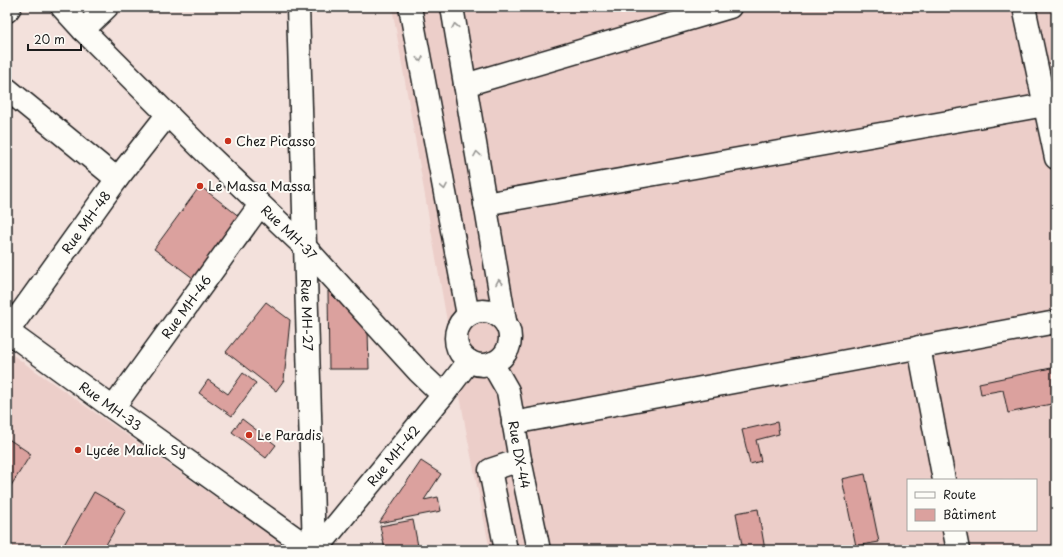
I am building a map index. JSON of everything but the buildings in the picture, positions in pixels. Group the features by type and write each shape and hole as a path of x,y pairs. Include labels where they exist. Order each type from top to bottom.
{"street":[{"path":"7,12 10,7"},
{"name":"Rue MH-37","path":"62,7 83,30 260,205 305,247 419,372 443,395"},
{"path":"83,30 107,7"},
{"name":"Rue MH-27","path":"298,7 314,550"},
{"path":"410,7 468,315"},
{"path":"452,7 505,321 510,333 509,346 503,356 492,363 480,364 469,361 461,354 457,345 456,334 459,324 468,315 481,310 494,312 505,321"},
{"path":"465,85 730,7"},
{"path":"1024,7 1056,158"},
{"path":"7,89 117,179"},
{"path":"485,204 1045,105"},
{"name":"Rue MH-48","path":"8,331 117,179 168,114"},
{"name":"Rue MH-46","path":"113,408 260,205"},
{"path":"513,423 1056,322"},
{"name":"Rue MH-33","path":"8,331 113,408 314,550"},
{"path":"919,347 944,479"},
{"name":"Rue MH-42","path":"314,550 443,395 469,361"},
{"name":"Rue DX-44","path":"492,363 508,391 520,460 539,550"},
{"path":"506,550 490,470 520,460"},
{"path":"954,531 958,550"}],"shaded area":[{"path":"392,7 1056,7 1056,550 490,550 466,430"},
{"name":"Lycée Malick Sy","path":"7,351 291,550 7,550"}],"place":[{"name":"Chez Picasso","path":"228,141"},
{"name":"Le Massa Massa","path":"200,186"},
{"name":"Le Paradis","path":"249,435"},
{"name":"Lycée Malick Sy","path":"78,450"}]}
